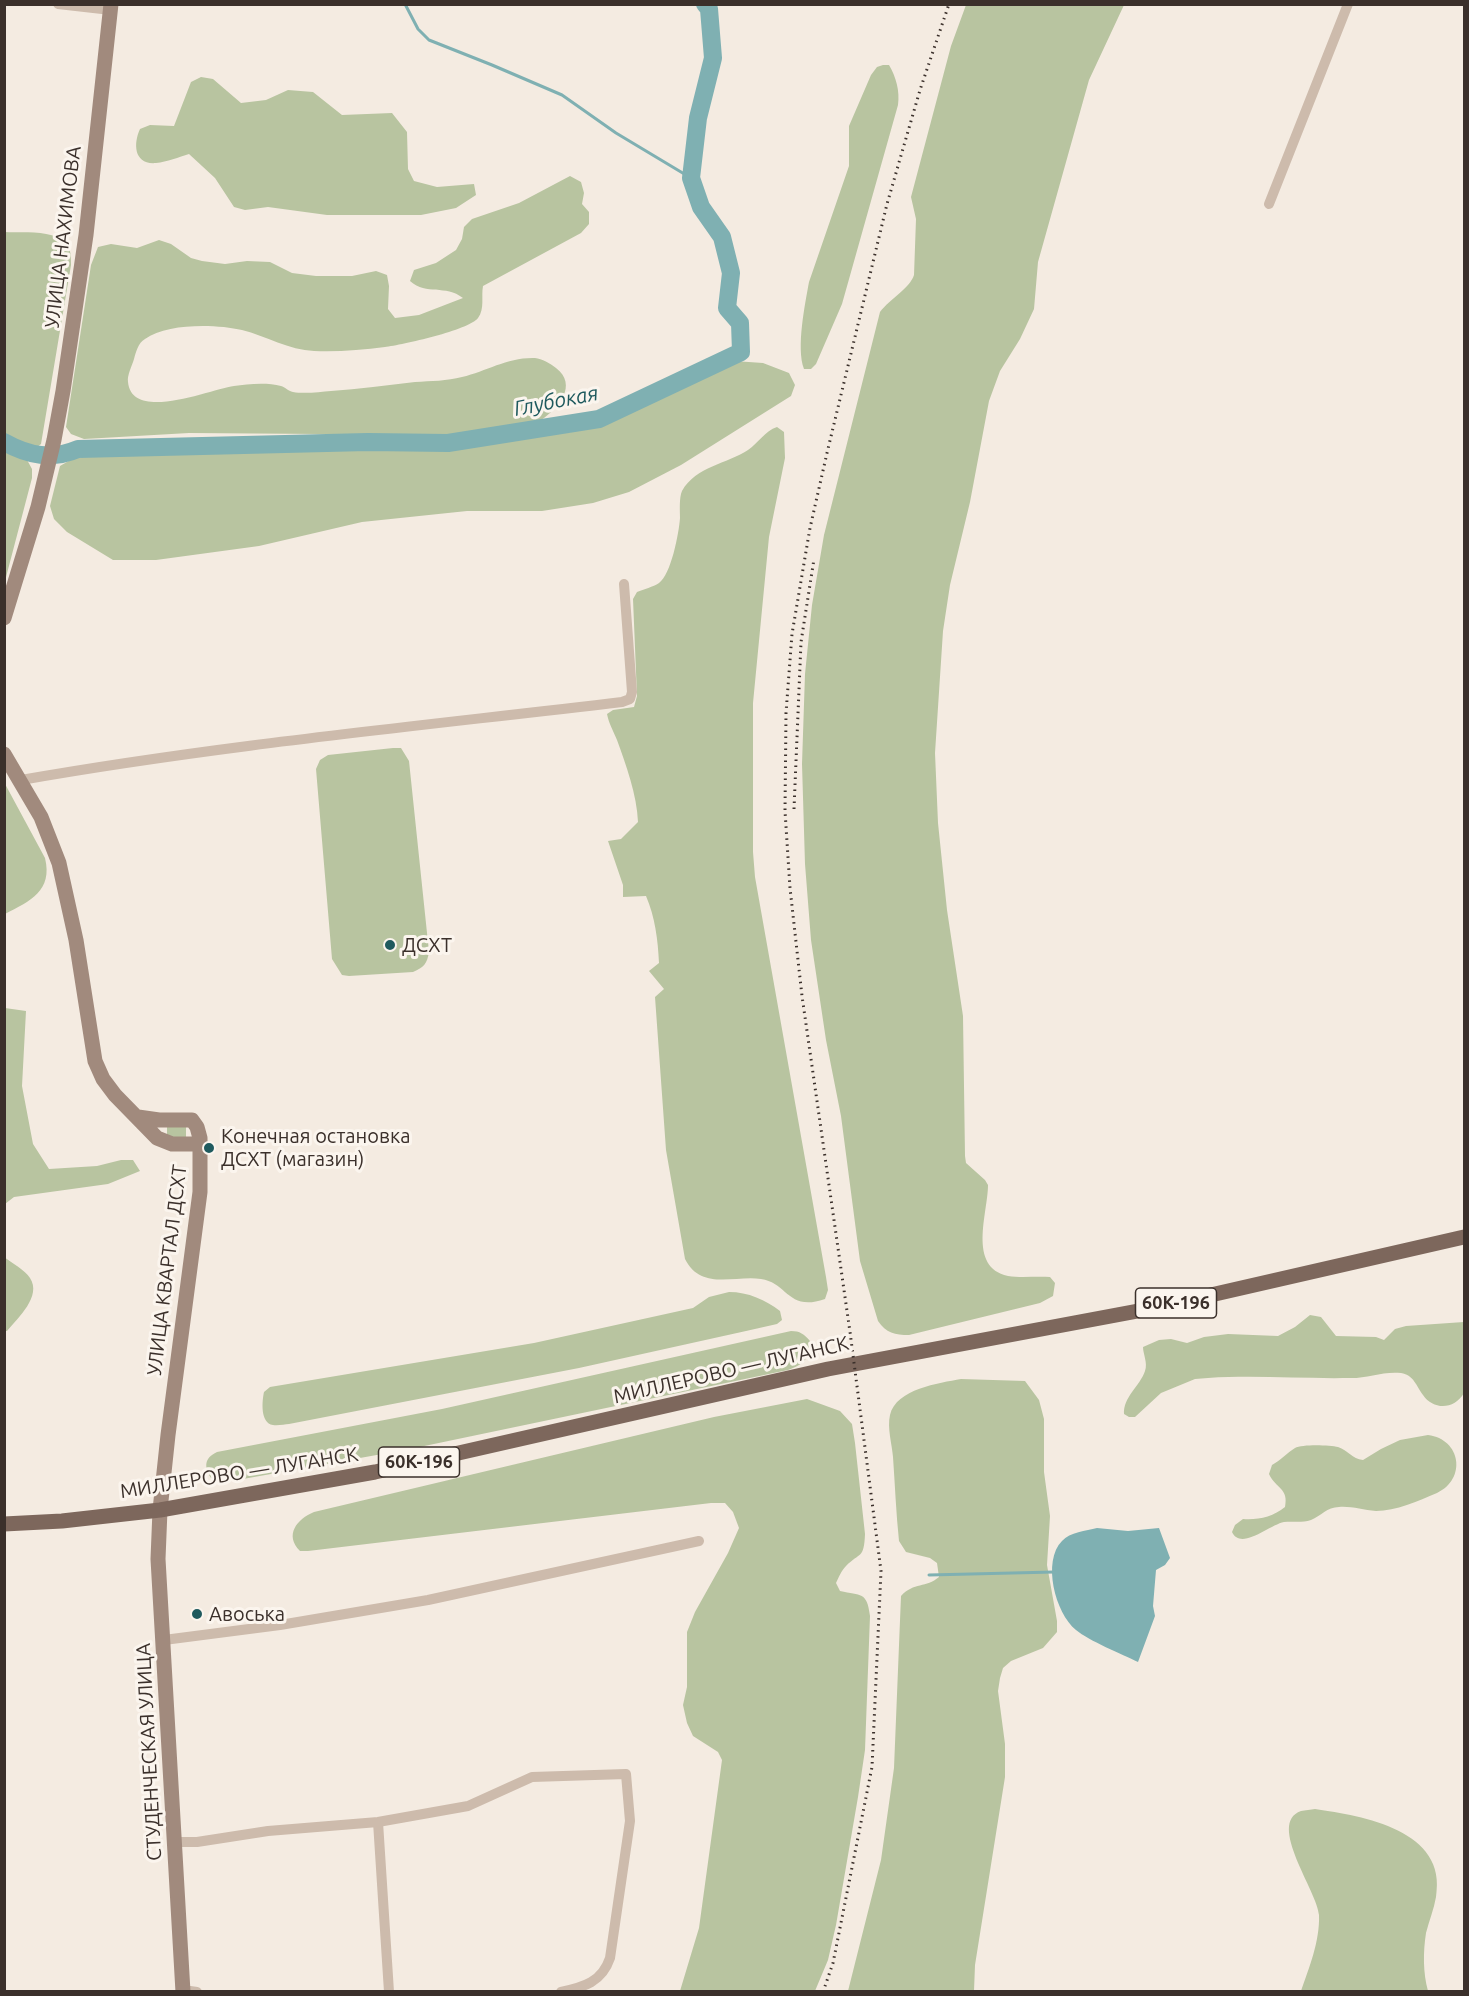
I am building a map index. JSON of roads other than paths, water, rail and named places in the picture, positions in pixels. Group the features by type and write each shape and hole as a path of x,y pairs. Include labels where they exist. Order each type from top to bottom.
{"main road":[{"name":"МИЛЛЕРОВО — ЛУГАНСК","path":"4,1524 62,1521 159,1510 375,1472 828,1369 1154,1308 1464,1238"}],"street":[{"path":"58,4 111,7"},
{"path":"1269,204 1348,4"},
{"name":"УЛИЦА НАХИМОВА","path":"4,618 32,528 54,440 86,235 111,7"},
{"path":"21,780 106,765 622,702 630,699 632,692 624,584"},
{"name":"УЛИЦА КВАРТАЛ ДСХТ","path":"4,754 41,817 59,863 76,940 95,1060 108,1086 152,1134 164,1143 200,1144 197,1220 159,1510"},
{"path":"138,1117 159,1120 192,1120 197,1127 200,1144"},
{"name":"СТУДЕНЧЕСКАЯ УЛИЦА","path":"159,1510 158,1559 174,1842 188,1991"},
{"path":"164,1640 280,1625 428,1600 699,1541"},
{"path":"174,1842 197,1842 268,1831 378,1822 468,1806 532,1777 626,1774 630,1821 610,1958 604,1971 594,1982 561,1992"},
{"path":"378,1822 389,1992"}],"water":[{"path":"1097,1528 1128,1531 1159,1528 1170,1558 1165,1565 1156,1570 1153,1606 1155,1616 1138,1662 1097,1643 1076,1630 1062,1612 1057,1600 1052,1573 1056,1550 1069,1536"}],"waterway":[{"path":"405,4 418,29 429,40 562,95 616,133 691,178"},
{"name":"Глубокая","path":"4,442 22,451 41,455 59,455 78,449 368,442 448,443 599,419 741,352 740,323 727,308 731,273 722,237 701,207 691,178 698,118 713,58 709,9 705,4"},
{"path":"929,1575 1054,1572"}],"railway":[{"path":"823,1992 833,1963 872,1767 881,1571 850,1332 802,996 790,888 785,811 786,713 792,634 810,528 827,453 887,204 920,90 949,4"},
{"path":"794,809 801,642 814,559"}],"place":[{"name":"ДСХТ","path":"390,945"},
{"name":"Конечная остановка ДСХТ (магазин)","path":"209,1148"},
{"name":"Авоська","path":"197,1614"}]}
